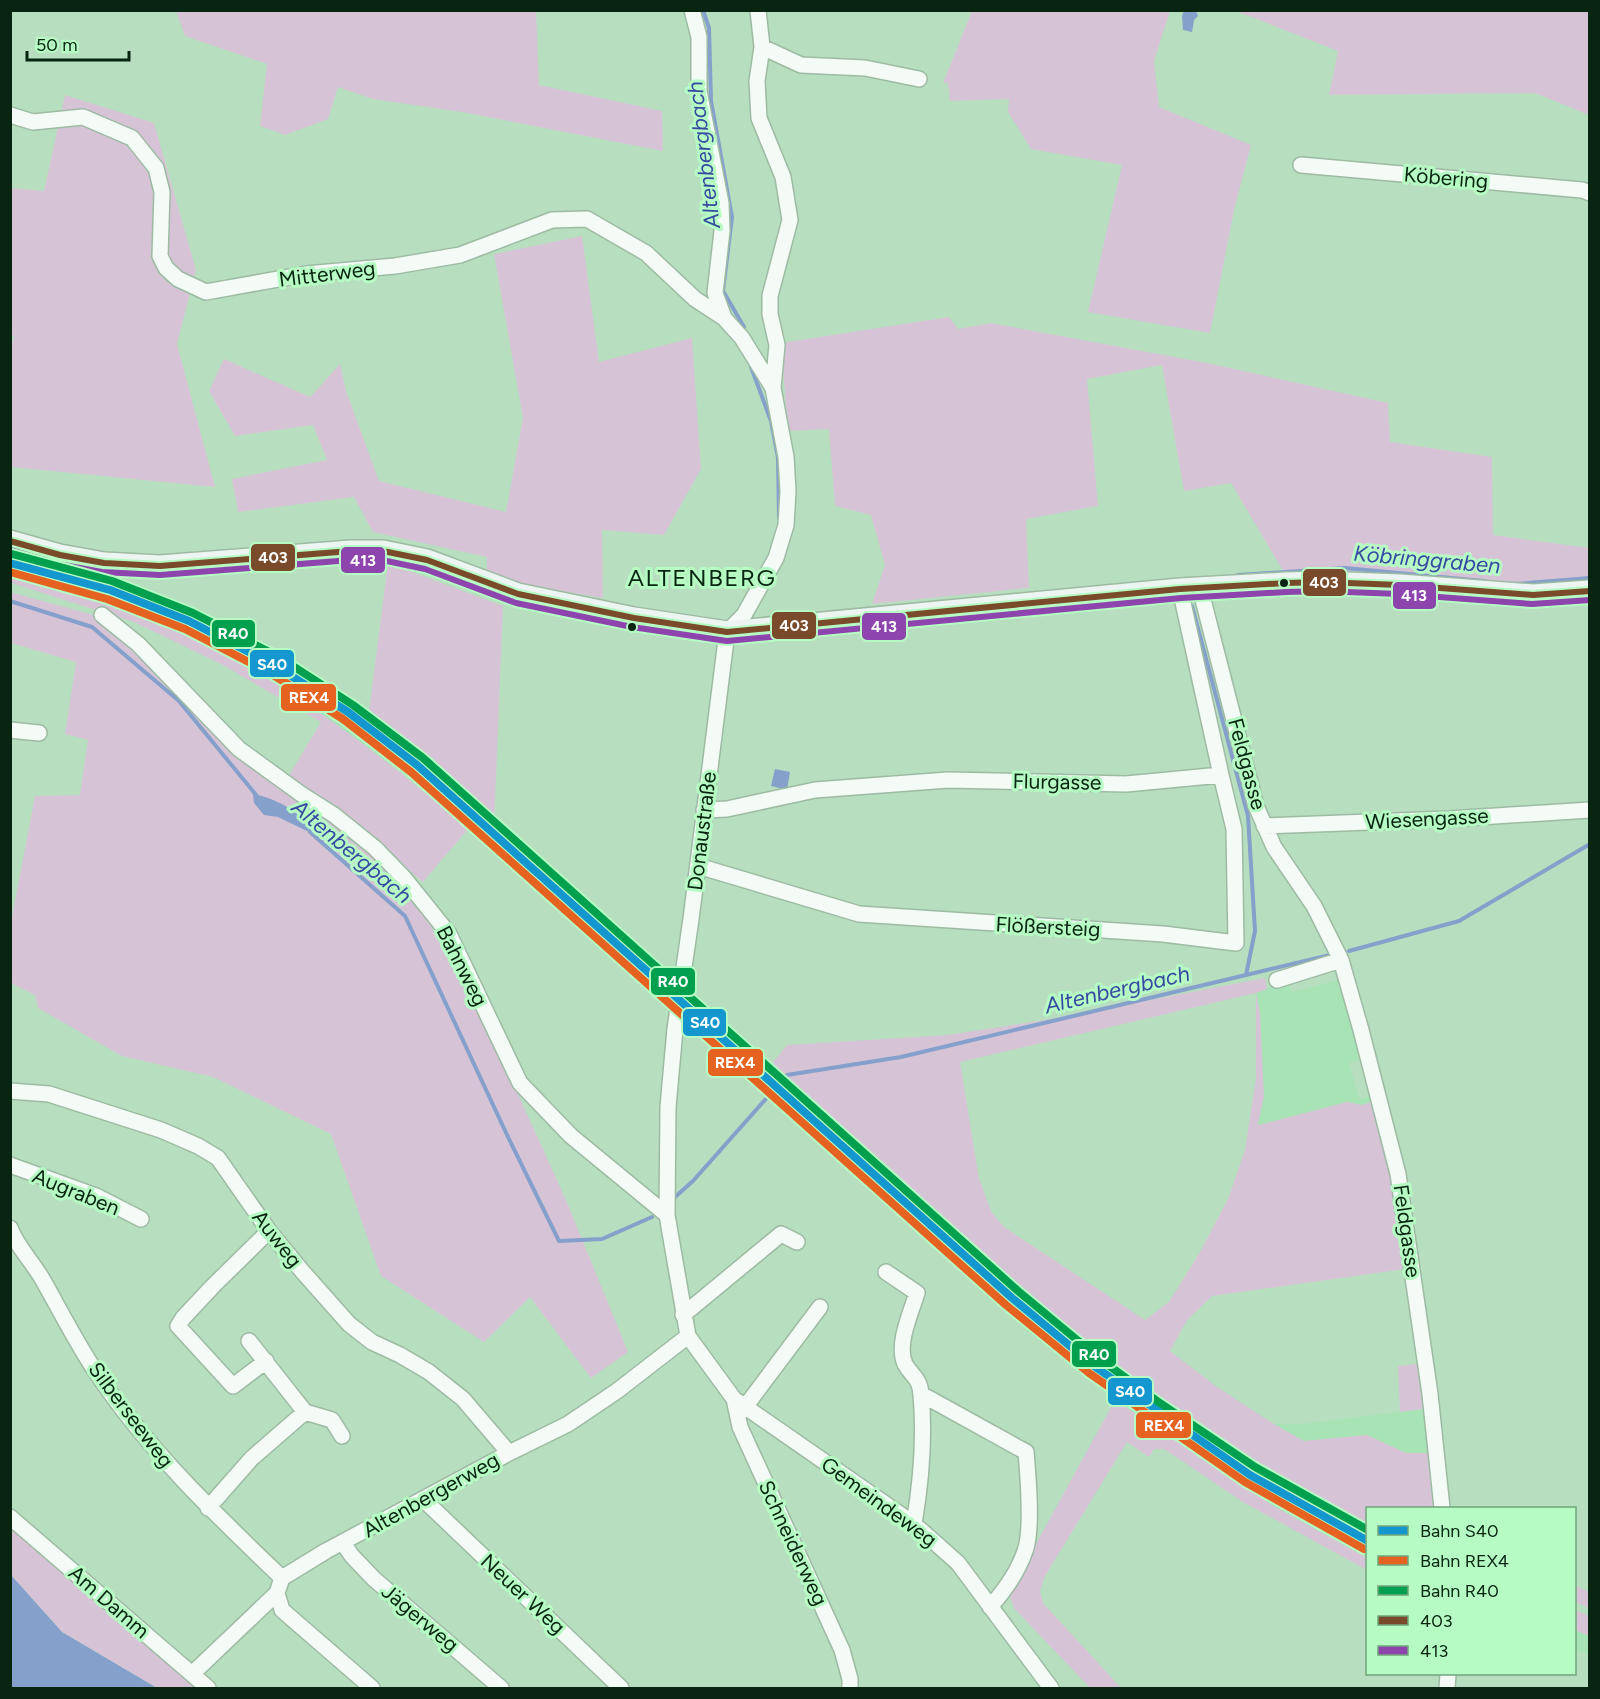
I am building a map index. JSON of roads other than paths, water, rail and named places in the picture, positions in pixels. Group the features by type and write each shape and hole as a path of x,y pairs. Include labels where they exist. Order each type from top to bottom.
{"main road":[{"path":"10,541 60,555 104,563 160,566 351,551 383,551 427,560 518,594 599,612 694,629 727,632 1190,589 1321,582 1400,585 1533,595 1590,591"}],"street":[{"path":"692,10 699,37 699,91 721,203 722,231 715,293 724,318 742,338 773,388"},
{"path":"727,632 744,615 776,558 786,525 788,491 786,457 773,388 777,345 770,314 770,296 790,220 783,177 759,118 757,81 762,47 758,10"},
{"path":"762,47 801,65 865,68 919,79"},
{"name":"Mitterweg","path":"10,115 33,122 84,117 132,138 156,168 160,184 163,216 160,256 166,268 178,279 206,292 306,274 395,266 460,255 552,220 587,219 646,253 695,299 724,318"},
{"name":"Köbering","path":"1301,165 1582,190 1590,193"},
{"path":"1190,589 1221,776"},
{"name":"Feldgasse","path":"1190,589 1256,806 1274,847 1314,906 1341,960 1361,1030 1398,1174 1430,1394 1442,1507"},
{"name":"Bahnweg","path":"102,615 138,644 239,749 334,815 375,848 404,878 450,934 520,1083 571,1136 667,1215"},
{"name":"Donaustraße","path":"688,1336 667,1215 668,1107 675,1029 727,632"},
{"path":"10,730 39,733"},
{"name":"Flurgasse","path":"704,810 727,809 815,790 948,780 1126,783 1221,776"},
{"name":"Flößersteig","path":"698,866 860,914 1163,934 1236,943 1234,829 1221,776"},
{"name":"Wiesengasse","path":"1264,826 1449,819 1590,810"},
{"path":"1277,980 1341,960"},
{"name":"Auweg","path":"10,1091 49,1094 161,1130 198,1146 218,1158 269,1231 349,1324 372,1342 429,1372 463,1399 509,1453"},
{"name":"Augraben","path":"10,1166 96,1196 141,1219"},
{"name":"Silberseeweg","path":"10,1228 15,1249 42,1278 96,1372 124,1410 185,1484 282,1578"},
{"path":"266,1361 232,1386 178,1326 198,1302 269,1231"},
{"path":"683,1315 781,1234 797,1242"},
{"path":"886,1272 917,1293 901,1348 906,1364 916,1376 921,1394 921,1480 914,1524"},
{"path":"740,1403 820,1307"},
{"name":"Altenbergerweg","path":"282,1578 326,1551 568,1424 617,1391 688,1336"},
{"name":"Gemeindeweg","path":"688,1336 740,1403 914,1524 958,1563 1051,1689"},
{"path":"249,1341 305,1412 332,1420 342,1436"},
{"path":"921,1394 1026,1452 1028,1519 1026,1549 1013,1577 990,1607"},
{"name":"Schneiderweg","path":"740,1403 740,1427 842,1650 850,1679 850,1689"},
{"path":"208,1508 252,1458 305,1412"},
{"name":"Neuer Weg","path":"424,1500 621,1689"},
{"name":"Am Damm","path":"10,1516 208,1689"},
{"name":"Jägerweg","path":"343,1543 374,1579 501,1689"},
{"path":"192,1674 276,1593 282,1578"},
{"path":"276,1593 282,1610 372,1689"}],"water":[{"path":"1184,10 1196,11 1198,16 1194,20 1192,32 1183,30"},
{"path":"775,769 790,772 787,790 771,786"},
{"path":"253,794 271,799 296,813 309,826 313,834 278,817 264,815 254,803"},
{"path":"11,1575 62,1632 157,1688 11,1688"}],"waterway":[{"name":"Altenbergbach","path":"703,10 709,28 711,101 732,217 723,291 744,327"},
{"name":"Altenbergbach","path":"751,367 771,421 778,458 779,518"},
{"name":"Köbringgraben","path":"1238,575 1345,568 1484,581"},
{"name":"Köbringgraben","path":"1516,584 1590,578"},
{"name":"Altenbergbach","path":"10,601 92,627 179,701 257,796"},
{"name":"Altenbergbach","path":"675,1197 693,1181 787,1075 901,1057 1246,975 1255,931 1248,816 1192,606"},
{"name":"Altenbergbach","path":"310,832 405,916 559,1241 602,1239 652,1217"},
{"path":"1349,951 1459,921 1590,844"},
{"path":"1246,975 1330,955"}],"rail line":[{"name":"R40","path":"12,554 112,581 193,613 279,657 353,705 423,758 1018,1291 1100,1359 1157,1401 1255,1467 1366,1529"},
{"name":"S40","path":"10,563 110,590 189,621 274,665 348,712 417,765 1012,1298 1094,1366 1250,1475 1366,1540"},
{"name":"REX4","path":"10,572 107,599 185,629 270,673 343,719 411,772 1006,1305 1089,1373 1245,1482 1364,1549"}],"district":[{"name":"ALTENBERG","path":"702,578"}]}
